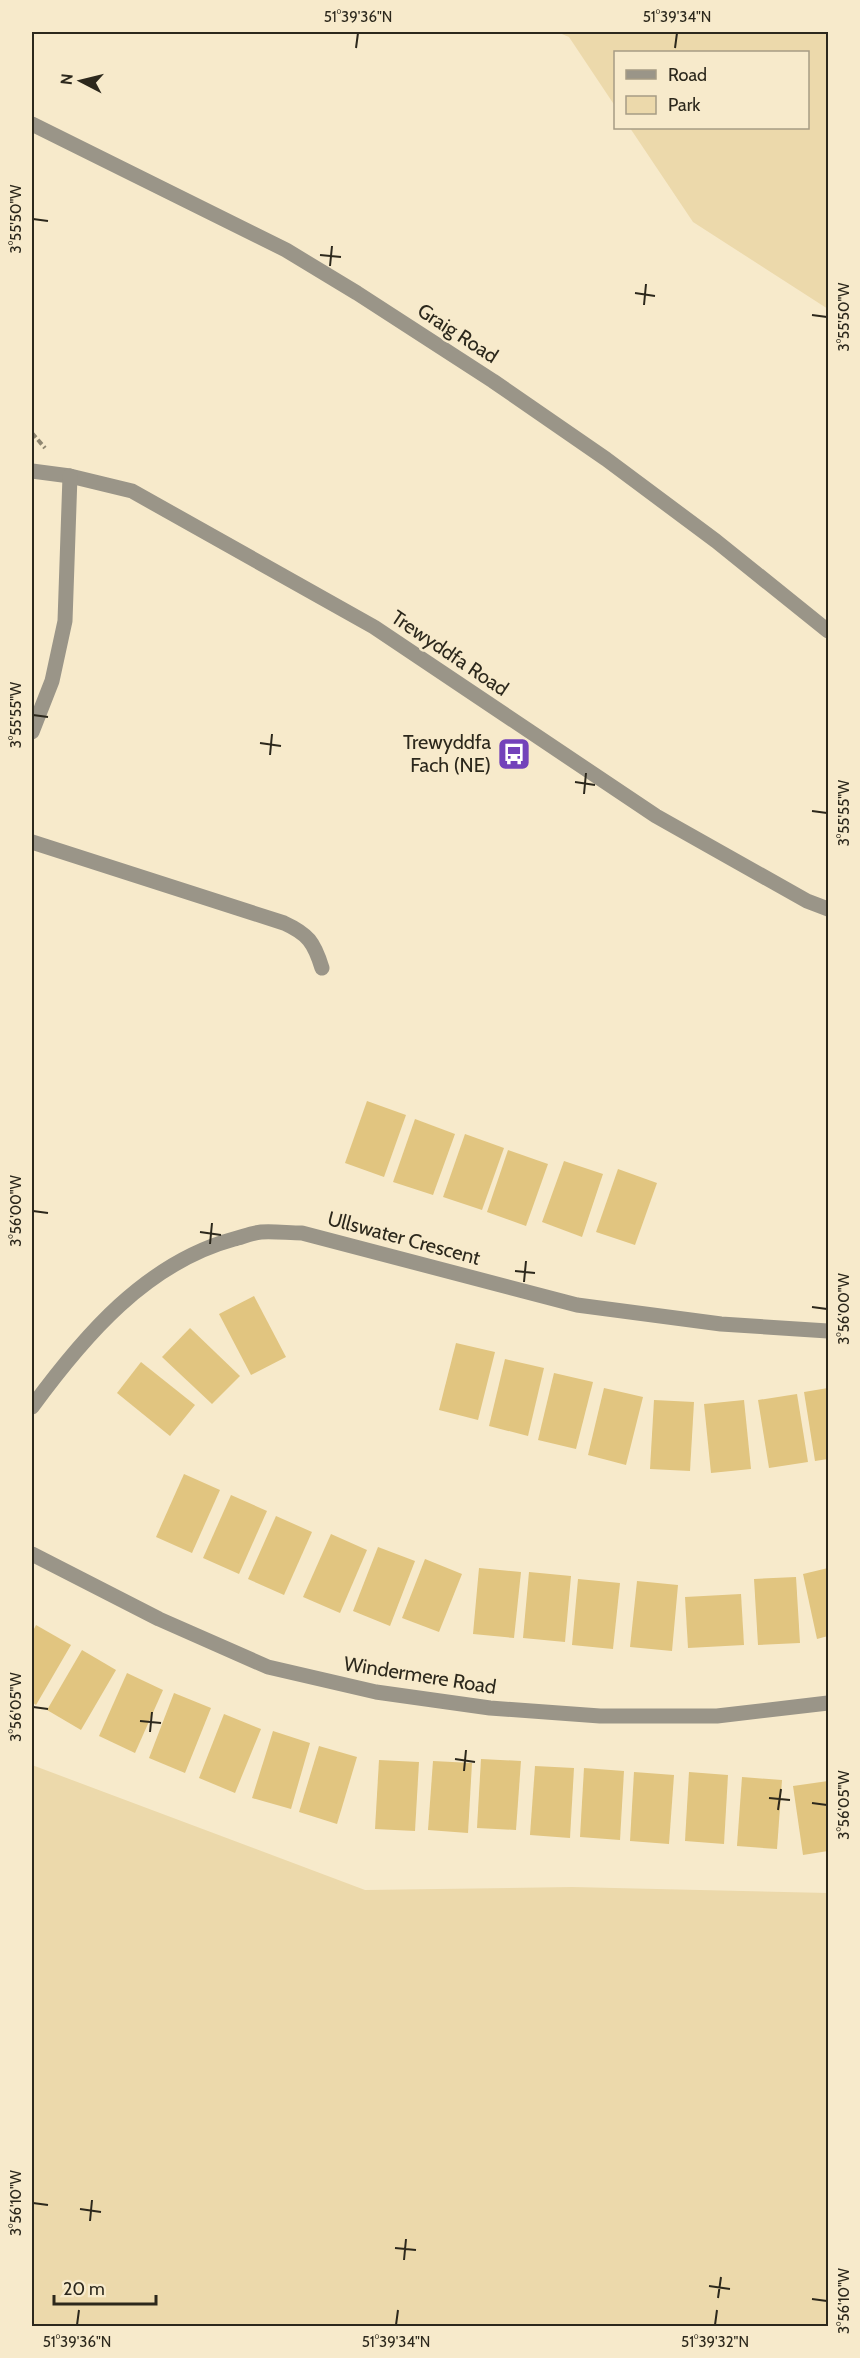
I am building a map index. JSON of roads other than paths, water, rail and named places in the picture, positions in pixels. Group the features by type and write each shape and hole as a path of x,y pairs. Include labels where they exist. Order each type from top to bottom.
{"street":[{"name":"Graig Road","path":"32,124 286,250 357,293 493,381 606,459 716,541 828,631"},
{"name":"Trewyddfa Road","path":"32,471 70,476 132,491 374,627 656,816 807,901 828,909"},
{"path":"32,732 52,681 65,621 70,476"},
{"path":"32,842 284,922 301,931 315,946 322,968"},
{"name":"Ullswater Crescent","path":"32,1407 64,1363 114,1310 161,1271 213,1245 259,1232 302,1233 577,1305 721,1324 828,1331"},
{"name":"Windermere Road","path":"32,1554 159,1619 268,1667 376,1692 490,1708 600,1716 717,1716 828,1703"}],"place":[{"name":"Trewyddfa Fach (NE)","path":"514,754"}]}
